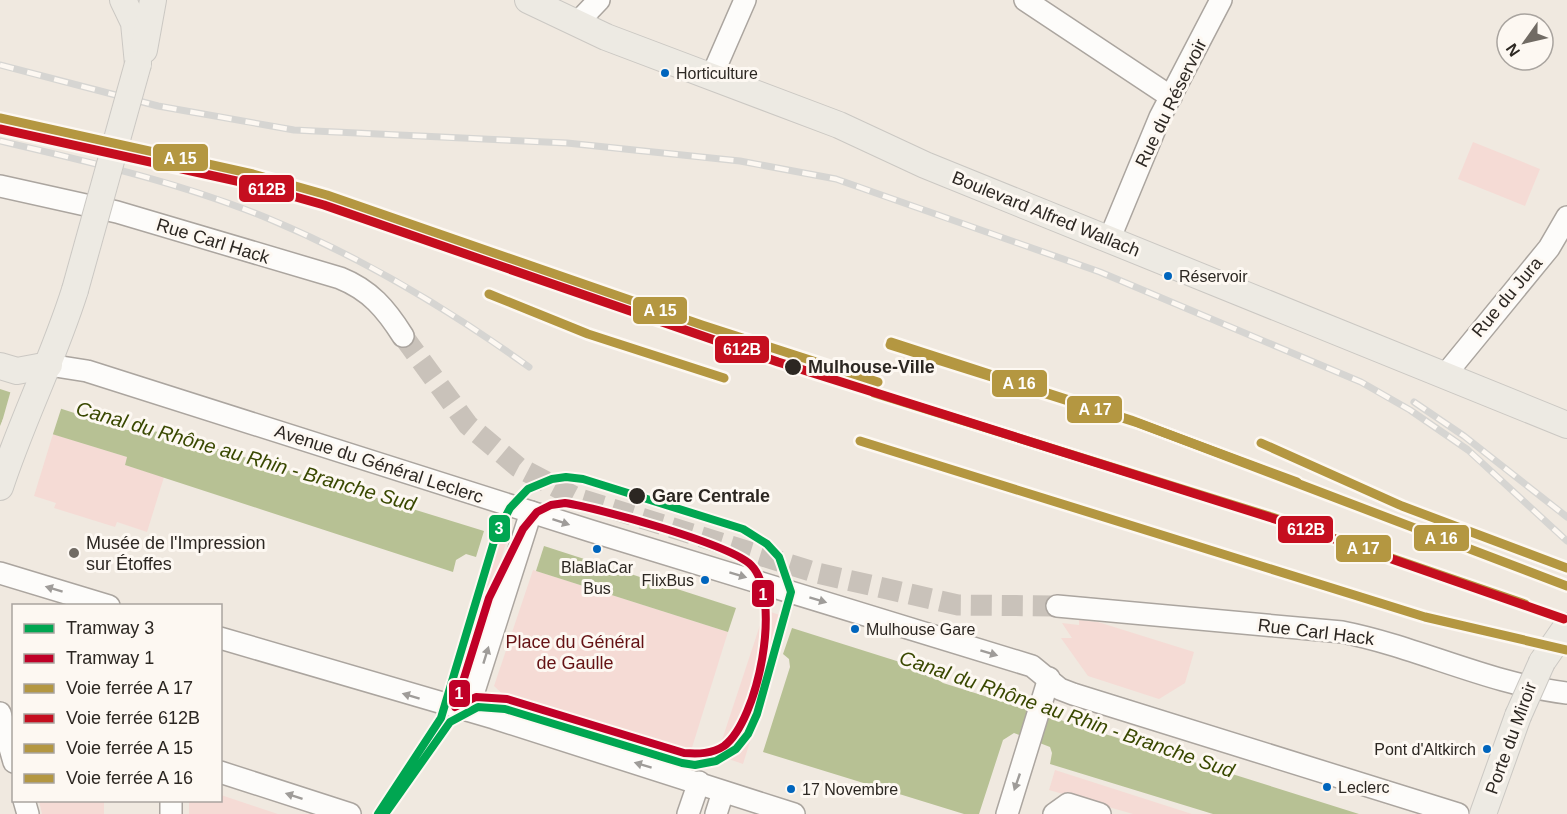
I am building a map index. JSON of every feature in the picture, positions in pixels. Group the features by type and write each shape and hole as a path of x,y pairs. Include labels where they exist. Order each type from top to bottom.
{"main road":[{"path":"123,0 134,23 138,64"},
{"path":"0,487 8,451 49,365 75,290 138,64 146,45 153,0"},
{"name":"Boulevard Alfred Wallach","path":"528,0 577,23 711,78 839,125 919,163 1567,425"},
{"path":"0,366 17,371 49,365"},
{"name":"Porte du Miroir","path":"1483,814 1518,716 1542,662 1567,626"}],"street":[{"path":"577,23 599,0"},
{"path":"711,78 745,0"},
{"path":"1025,0 1171,97"},
{"name":"Rue du Réservoir","path":"1109,240 1160,117 1221,0"},
{"name":"Rue Carl Hack","path":"0,186 117,212 340,278 374,296 385,308 403,336"},
{"name":"Rue du Jura","path":"1445,375 1549,248 1567,217"},
{"name":"Avenue du Général Leclerc","path":"49,365 87,371 531,512 1032,666 1060,688 1073,694 1458,814"},
{"path":"468,710 531,512"},
{"path":"0,573 102,604"},
{"name":"Rue Carl Hack","path":"1057,606 1342,632 1387,642 1524,686 1567,693"},
{"path":"222,639 428,701 468,710 794,814"},
{"path":"1006,814 1049,678"},
{"path":"0,713 12,754"},
{"path":"222,773 350,814"},
{"path":"688,814 699,782"},
{"path":"716,814 723,792"},
{"path":"1054,814 1068,804 1100,814"}],"green space":[{"path":"1473,142 1540,169 1525,206 1458,179"},
{"path":"53,434 127,457 125,465 164,477 147,532 117,522 115,527 54,508 56,503 34,496"},
{"path":"495,525 510,530 458,699 444,695"},
{"name":"Place du Général de Gaulle","path":"533,570 728,632 690,754 509,700 494,686"},
{"path":"765,610 789,618 743,764 717,755"},
{"path":"1079,620 1098,622 1194,652 1185,683 1159,699 1088,676 1061,638 1072,638 1062,623 1079,625"},
{"path":"499,704 671,757 668,766 496,713"},
{"path":"1055,770 1192,814 1133,814 1049,790"},
{"path":"222,795 278,814 189,814 189,802 222,802"},
{"path":"39,802 104,802 104,814 42,814"}],"shaded area":[{"path":"0,389 127,430 163,432 484,531 476,557 466,554 456,560 453,572 125,465 127,457 3,419 0,426"},
{"path":"544,546 736,608 728,632 536,571"},
{"path":"792,628 922,669 943,683 1359,814 1213,814 1050,764 1052,753 1050,747 1014,733 1003,740 979,814 964,814 763,752 790,667 789,659 783,654"}],"pier":[{"path":"11,390 62,406 52,437 4,422 0,429"}],"tunnel":[{"path":"403,336 468,425 518,467 577,498 817,573 958,605 1057,606"}],"railway":[{"path":"0,65 158,106 294,130 567,143 740,161 836,179 1100,272 1361,382 1410,410 1468,450 1567,541"},
{"path":"0,141 102,165 169,184 267,218 336,249 402,285 467,324 529,367"},
{"path":"1414,402 1464,436 1567,517"}],"tram line":[{"name":"3","path":"378,814 441,718 496,535 510,508 528,489 552,479 566,477 583,479 743,529 767,544 779,557 791,592 757,714 748,734 736,749 716,761 695,765 682,763 505,709 478,707 450,722 385,814"},
{"name":"1","path":"565,503 633,519 692,537 718,547 751,565 760,581 765,603 762,658 747,712 736,732 724,746 705,753 684,753 507,699 476,697 455,707 489,598 523,529 537,512 551,505 565,503"}],"transit line":[{"path":"0,118 253,174 327,195 702,325 878,382"},
{"path":"489,294 588,334 724,378"},
{"path":"891,342 1131,420 1567,586"},
{"path":"890,345 1138,423 1297,482"},
{"path":"874,393 1272,517 1525,604"},
{"path":"860,441 1425,617 1567,650"},
{"path":"1261,443 1402,506 1567,568"}],"rail line":[{"name":"612B","path":"0,129 250,184 324,205 778,362 1294,525 1564,619"}],"place":[{"name":"Horticulture","path":"665,73"},
{"name":"Réservoir","path":"1168,276"},
{"name":"Mulhouse-Ville","path":"793,367"},
{"name":"Gare Centrale","path":"637,496"},
{"name":"BlaBlaCar Bus","path":"597,549"},
{"name":"Musée de l'Impression sur Étoffes","path":"74,553"},
{"name":"FlixBus","path":"705,580"},
{"name":"Mulhouse Gare","path":"855,629"},
{"name":"Pont d'Altkirch","path":"1487,749"},
{"name":"Leclerc","path":"1327,787"},
{"name":"17 Novembre","path":"791,789"}],"water label":[{"name":"Canal du Rhône au Rhin - Branche Sud","path":"246,456"},
{"name":"Canal du Rhône au Rhin - Branche Sud","path":"1067,714"}]}
